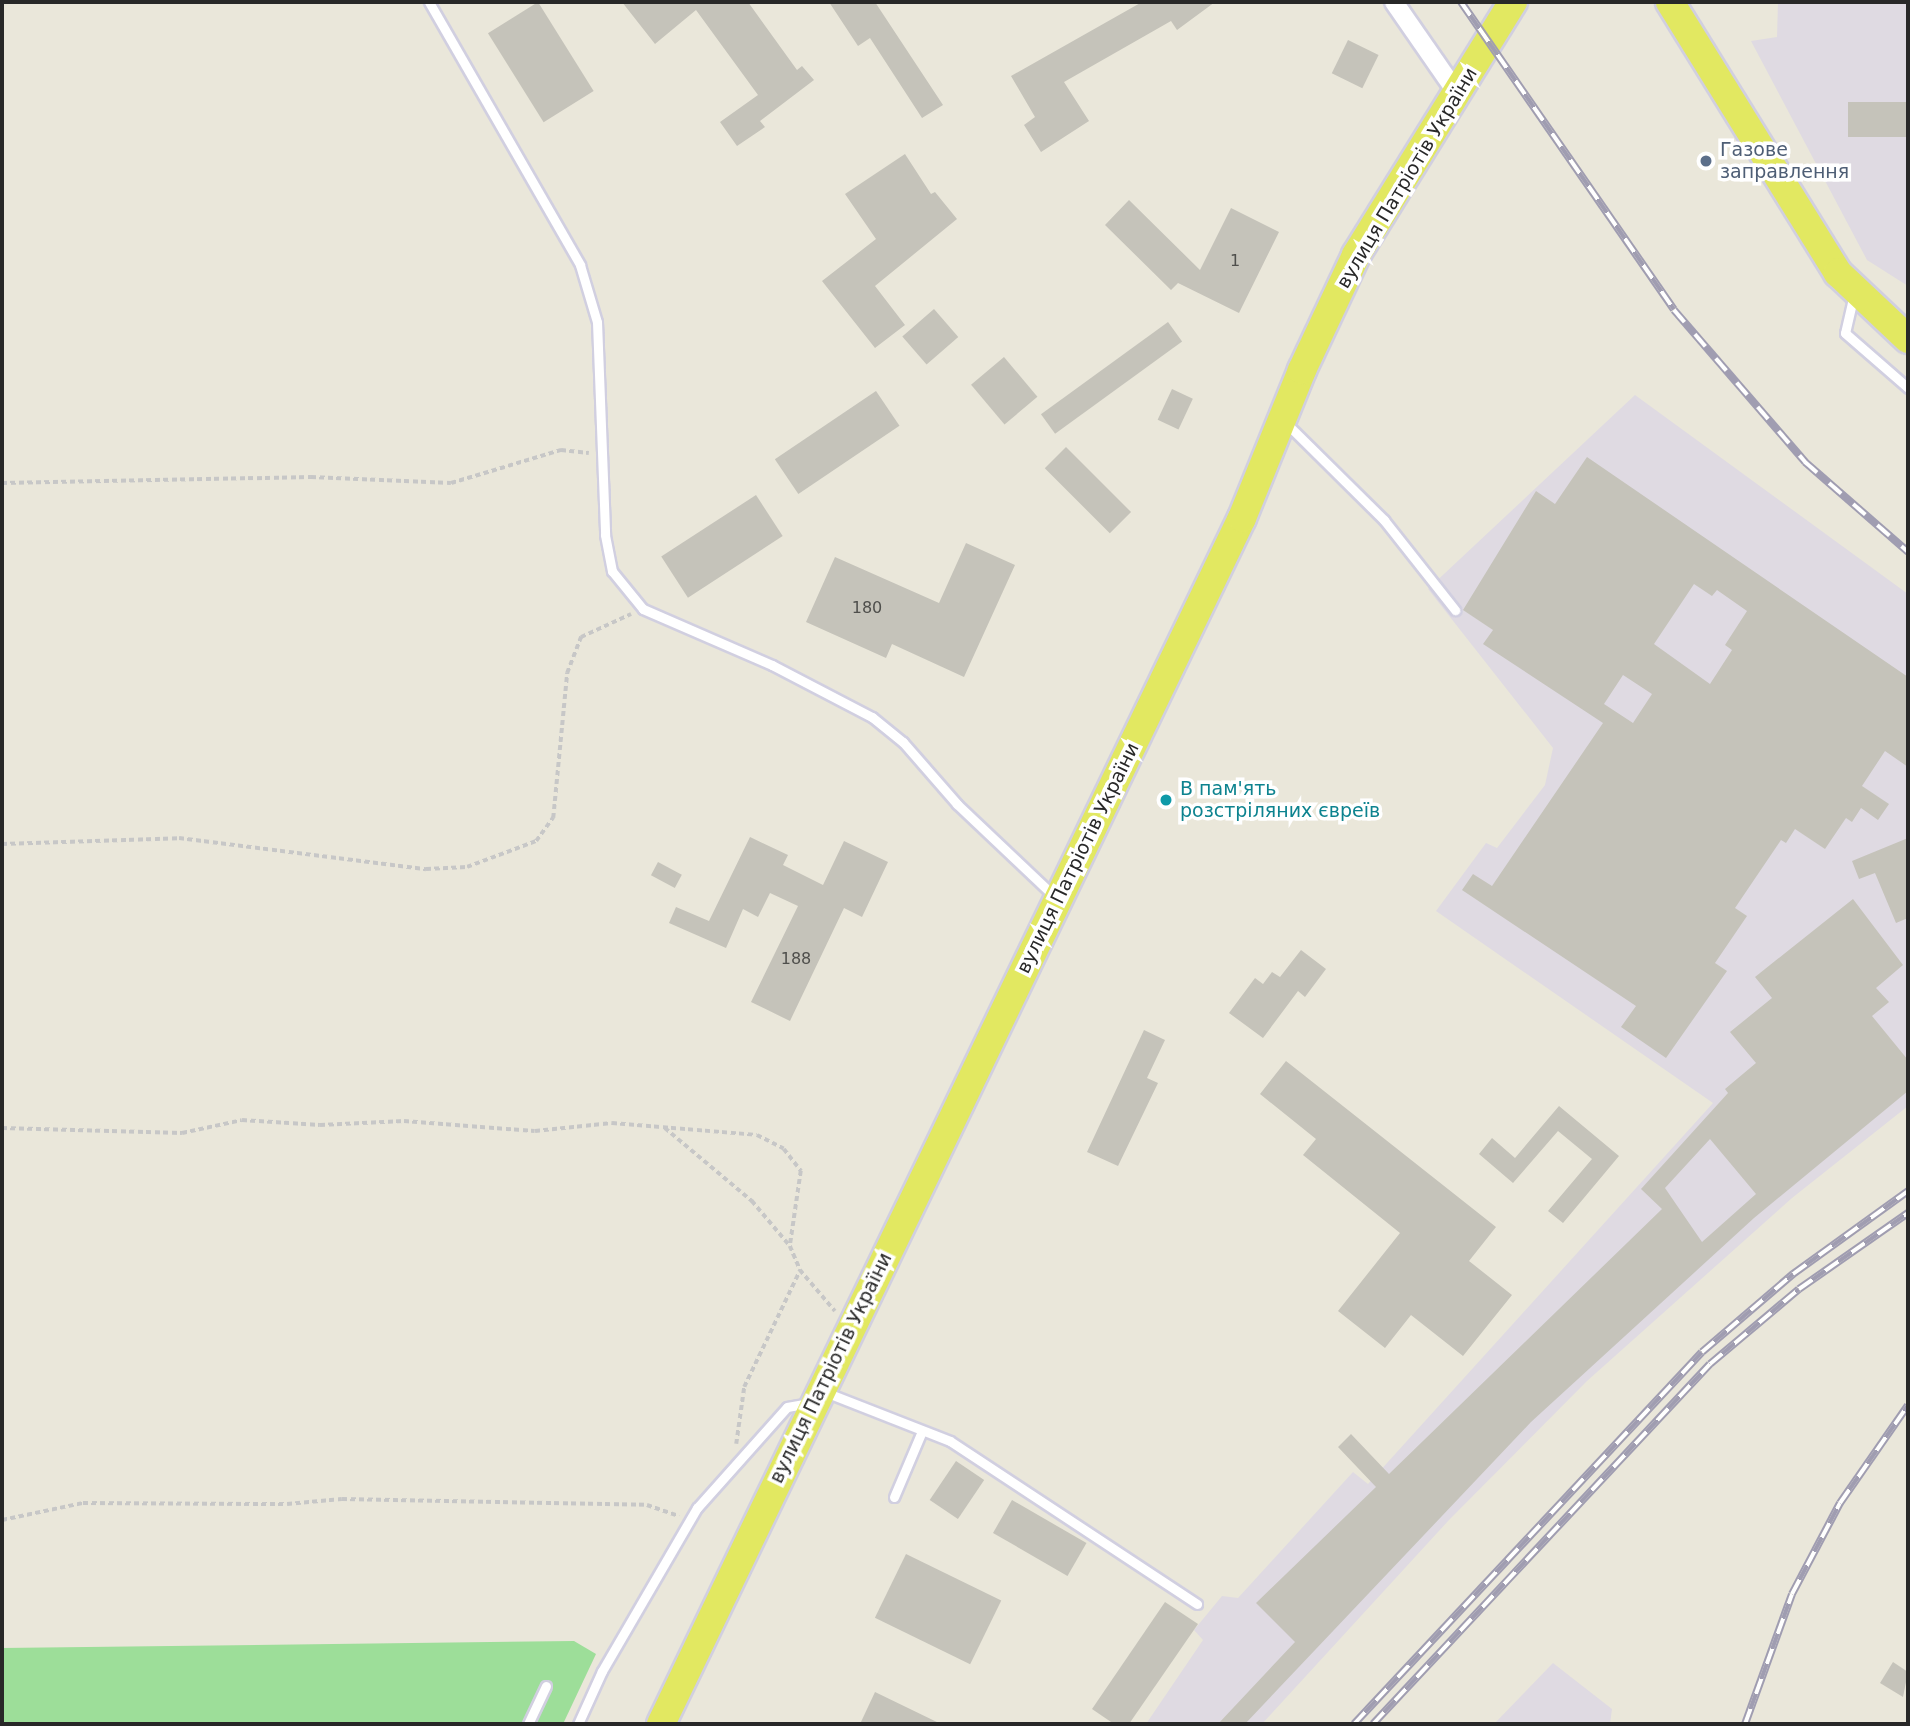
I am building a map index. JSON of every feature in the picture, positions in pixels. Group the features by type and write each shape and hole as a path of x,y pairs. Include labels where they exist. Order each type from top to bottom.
{"main road":[{"name":"вулиця Патріотів України","path":"661,1724 1242,518 1282,419 1356,255 1513,2"},
{"path":"1670,2 1838,273 1908,339"}],"street":[{"path":"1394,2 1457,93"}],"lane":[{"path":"429,2 580,265 597,323 605,535 612,571 643,609 772,665 872,717 902,742 957,804 1058,900"},
{"path":"1855,289 1845,333 1908,388"},
{"path":"1282,419 1384,520 1455,611"},
{"path":"578,1724 602,1671 691,1519 736,1463 787,1407 818,1396 950,1441 1197,1604"},
{"path":"894,1497 922,1431"},
{"path":"528,1724 546,1686"}],"path":[{"path":"2,483 311,477 452,483 561,450 602,455"},
{"path":"2,844 180,838 426,869 467,867 536,841 553,818 567,673 582,637 643,609"},
{"path":"2,1128 182,1133 242,1120 320,1125 404,1121 535,1130 612,1123 757,1135 784,1149 801,1171 790,1246"},
{"path":"664,1127 752,1201 790,1246 800,1270 850,1328"},
{"path":"736,1463 736,1424 744,1387 800,1270"},
{"path":"2,1520 83,1503 287,1504 342,1499 647,1505 691,1519"}],"shaded area":[{"path":"1778,2 1908,2 1908,286 1867,260 1751,41 1777,37"},
{"path":"1635,395 1908,594 1908,1106 1792,1198 1587,1381 1449,1520 1262,1724 1146,1724 1203,1640 1194,1630 1222,1596 1238,1598 1353,1472 1368,1484 1713,1103 1436,911 1486,843 1497,848 1545,785 1553,748 1428,589"},
{"path":"1553,1663 1612,1709 1610,1724 1494,1724"}],"green space":[{"path":"574,1641 596,1654 563,1724 2,1724 2,1648"}],"building":[{"path":"538,2 594,91 544,122 488,33"},
{"path":"622,2 748,2 797,70 802,66 814,80 760,121 765,127 737,146 720,122 758,95 696,10 655,44"},
{"path":"829,2 875,2 943,105 922,118 870,38 858,46"},
{"path":"1142,2 1215,2 1177,30 1171,21 1064,82 1089,121 1041,152 1024,125 1035,117 1011,76"},
{"path":"1348,40 1379,55 1362,88 1332,73"},
{"path":"1848,102 1908,102 1908,137 1848,137"},
{"path":"905,154 931,194 935,192 957,219 875,286 905,325 875,348 822,281 876,239 845,194"},
{"path":"1129,200 1200,270 1231,208 1279,232 1239,313 1178,283 1171,290 1105,225"},
{"path":"934,309 958,337 927,364 902,337"},
{"path":"1168,322 1182,341 1055,434 1041,414"},
{"path":"1004,357 1037,397 1004,424 971,385"},
{"path":"1172,389 1193,399 1178,430 1158,420"},
{"path":"876,391 899,426 798,494 775,459"},
{"path":"1066,447 1131,512 1110,533 1045,468"},
{"path":"1587,457 1908,677 1908,767 1885,751 1862,786 1889,804 1878,820 1861,808 1852,822 1846,818 1825,849 1795,829 1786,843 1781,840 1735,908 1747,916 1715,963 1727,971 1666,1058 1621,1027 1636,1006 1462,890 1473,874 1492,886 1603,723 1483,644 1493,630 1463,610 1536,491 1555,504","holes":["1694,584 1712,596 1717,590 1747,611 1725,645 1732,650 1710,684 1654,644","1623,675 1652,694 1633,723 1604,704"]},
{"path":"756,495 783,536 688,598 661,557"},
{"path":"966,543 1015,565 964,677 892,644 886,658 806,622 835,557 939,603"},
{"path":"750,837 788,855 783,865 823,885 844,841 888,862 862,917 844,908 790,1021 751,1002 798,906 770,893 758,917 743,909 726,948 669,923 676,907 709,921"},
{"path":"1908,838 1908,918 1896,923 1875,873 1859,879 1852,861"},
{"path":"658,862 682,875 675,888 651,875"},
{"path":"1853,899 1903,965 1876,988 1889,1002 1872,1016 1908,1060 1908,1091 1754,1218 1531,1422 1245,1724 1218,1724 1295,1642 1256,1603 1376,1487 1338,1447 1351,1434 1389,1474 1662,1209 1641,1189 1728,1093 1725,1089 1756,1063 1730,1032 1772,998 1755,977","holes":["1710,1139 1756,1194 1702,1242 1665,1188"]},
{"path":"1301,950 1326,969 1305,997 1298,991 1263,1038 1229,1013 1255,978 1263,984 1272,972 1280,977"},
{"path":"1144,1030 1165,1040 1147,1078 1158,1083 1118,1166 1087,1152"},
{"path":"1286,1061 1496,1227 1469,1261 1512,1295 1463,1356 1411,1315 1385,1348 1338,1311 1400,1233 1303,1155 1316,1139 1260,1094"},
{"path":"1559,1106 1619,1156 1563,1223 1548,1211 1592,1159 1558,1131 1513,1183 1479,1154 1492,1138 1515,1158"},
{"path":"956,1461 984,1480 958,1519 930,1500"},
{"path":"1012,1500 1086,1543 1067,1576 993,1533"},
{"path":"906,1554 1001,1600 970,1664 875,1618"},
{"path":"1165,1602 1198,1624 1129,1724 1114,1724 1092,1709"},
{"path":"1893,1662 1908,1672 1903,1697 1880,1683"},
{"path":"875,1692 941,1724 860,1724"}],"railway":[{"path":"1461,2 1674,310 1805,462 1908,552"},
{"path":"1354,1724 1702,1352 1793,1274 1908,1191"},
{"path":"1373,1724 1710,1364 1799,1289 1908,1213"},
{"path":"1745,1724 1792,1594 1840,1503 1908,1405"}],"place":[{"name":"Газове заправлення","path":"1706,161"},
{"name":"В пам'ять розстріляних євреїв","path":"1166,800"}]}
